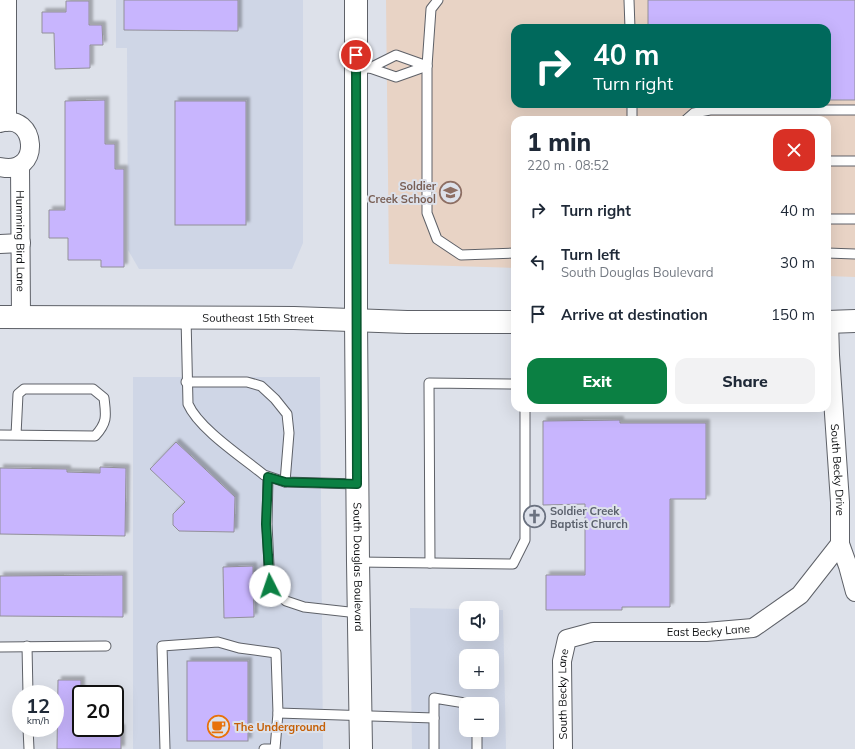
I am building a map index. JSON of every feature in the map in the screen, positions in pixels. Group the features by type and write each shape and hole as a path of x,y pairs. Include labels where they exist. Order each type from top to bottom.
{"main road":[{"name":"South Douglas Boulevard","path":"356,0 363,68 356,320 358,613 361,749"},
{"name":"Southeast 15th Street","path":"11,317 186,317 511,322"},
{"path":"831,322 855,321"}],"street":[{"path":"0,167 11,168 20,165 29,154 30,141 23,128 13,122 4,123 7,0"},
{"name":"Humming Bird Lane","path":"11,317 21,243 20,165"},
{"path":"0,244 21,243"},
{"name":"South Becky Drive","path":"831,370 840,502 840,544 855,592"},
{"name":"East Becky Lane","path":"568,639 593,632 706,632 753,628 800,594 840,544"},
{"name":"South Becky Lane","path":"563,749 562,661 568,639"}],"lane":[{"path":"438,0 431,9 428,66 427,213 437,239 461,255 511,254"},
{"path":"629,0 630,24"},
{"path":"363,68 396,55 428,66"},
{"path":"363,68 396,77 428,66"},
{"path":"691,116 694,113 710,110 855,110"},
{"path":"831,161 855,161"},
{"path":"831,219 855,218"},
{"path":"831,253 855,254"},
{"path":"186,317 186,382 188,404 192,413 205,427 268,477 285,482 357,484"},
{"path":"186,382 247,382 261,386 275,399 287,414 289,433 285,482"},
{"path":"430,564 429,383 511,384"},
{"path":"0,435 95,436 104,426 106,414 104,398 93,389 24,389 18,394 16,435"},
{"path":"358,562 513,564 525,540 525,412"},
{"path":"268,477 266,524 270,586 286,601 304,608 358,613"},
{"path":"165,749 162,646 218,642 238,648 276,653 278,713 275,749 264,749"},
{"path":"27,646 28,685"},
{"path":"0,647 106,646"},
{"path":"434,749 434,698 459,702"},
{"path":"278,713 434,718"},
{"path":"28,737 29,749"},
{"path":"476,737 477,749"}],"shaded area":[{"path":"116,0 303,0 303,243 292,269 139,269 128,250 127,48 116,48"},
{"name":"Soldier Creek School","path":"386,0 855,0 855,277 831,276 831,116 511,116 511,268 389,264"},
{"path":"133,377 320,377 323,749 133,749"},
{"path":"410,608 459,609 459,641 499,641 499,610 503,610 506,749 412,749"}],"building":[{"path":"124,0 238,0 238,31 124,30"},
{"path":"648,0 855,0 855,100 831,100 831,24 648,24"},
{"path":"66,1 89,1 89,25 102,25 103,45 90,45 90,68 55,69 54,33 42,33 42,12 66,12"},
{"path":"105,100 105,144 115,144 115,169 124,169 124,267 101,267 101,260 68,260 68,238 49,238 49,210 65,210 65,101"},
{"path":"175,101 246,101 246,225 175,225"},
{"path":"620,420 620,423 706,423 706,499 670,499 670,607 622,607 622,610 546,610 546,575 585,575 585,504 543,505 543,421"},
{"path":"176,442 235,497 234,532 179,531 173,525 173,514 185,502 150,469"},
{"path":"100,467 126,468 125,536 0,534 0,468 67,469 67,472 100,473"},
{"path":"253,566 254,617 224,618 223,567"},
{"path":"123,575 123,617 0,616 0,576"},
{"path":"187,661 248,661 248,741 187,741"},
{"path":"58,680 81,680 81,685 72,685 72,737 121,737 121,749 57,749 57,737 64,737 64,685 58,685"}],"place":[{"name":"Soldier Creek School","path":"451,192"},
{"name":"Soldier Creek Baptist Church","path":"535,517"},
{"name":"The Underground","path":"218,727"}],"route":[{"path":"270,586 266,524 268,477 285,482 357,484 356,55"}]}
